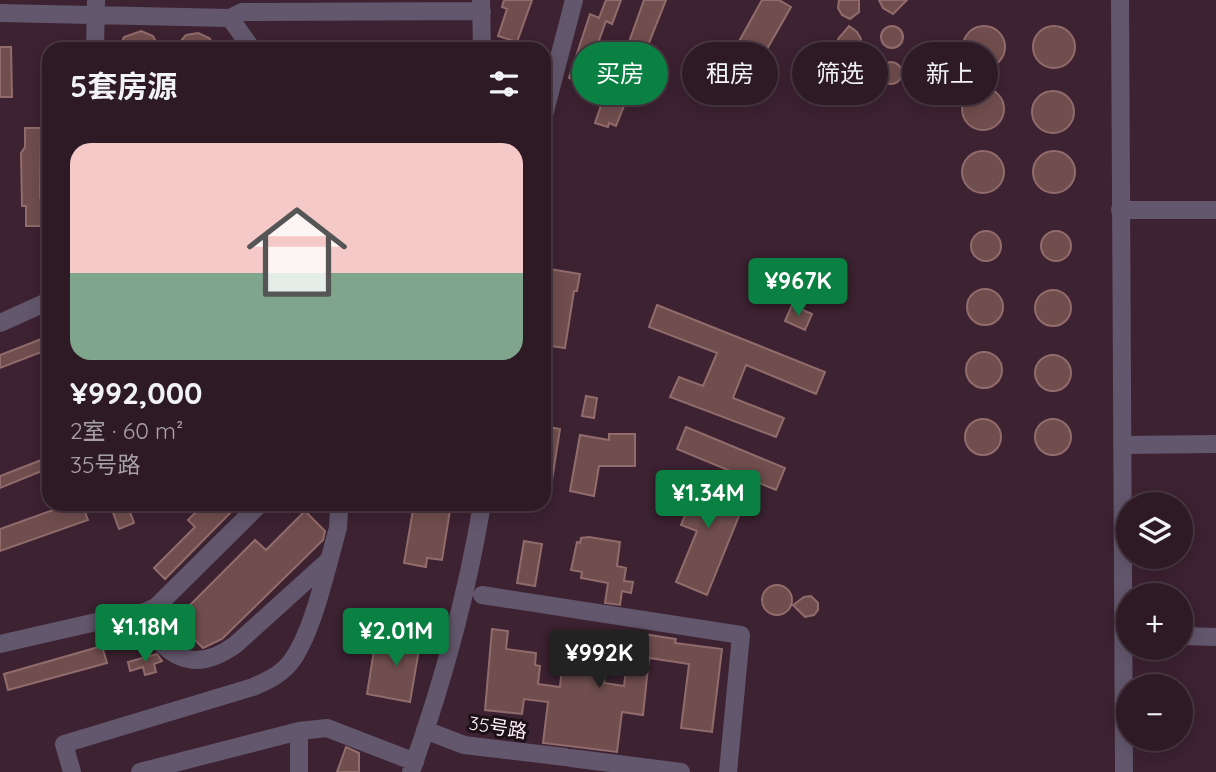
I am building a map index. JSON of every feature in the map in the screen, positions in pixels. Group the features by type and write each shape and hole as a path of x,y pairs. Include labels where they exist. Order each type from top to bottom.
{"street":[{"path":"551,89 575,0"},
{"path":"1119,0 1125,583"},
{"path":"0,13 96,7 230,18 243,12 481,6 482,42"},
{"path":"95,42 96,7"},
{"path":"230,18 247,42"},
{"path":"1120,211 1216,210"},
{"path":"0,323 42,304"},
{"path":"1122,445 1216,444"},
{"path":"0,644 118,617 138,615 156,607 253,511"},
{"path":"72,772 64,744 253,687 272,679 289,665 302,645 338,528 339,511"},
{"path":"145,771 299,732 327,728 413,767 473,558 481,511"},
{"path":"138,615 170,653 187,660 211,658 234,645 328,561"},
{"path":"482,594 741,635 728,772"},
{"path":"1193,636 1216,637"},
{"path":"1124,772 1126,660"},
{"name":"35号路","path":"425,730 464,745 681,772"},
{"path":"299,732 299,772"}],"building":[{"path":"504,0 532,0 517,42 498,36 507,9 502,7"},
{"path":"606,0 621,0 612,24 606,21 598,42 581,42 590,14 599,18"},
{"path":"644,0 666,0 649,42 629,42"},
{"path":"762,0 779,0 791,7 771,42 739,42"},
{"path":"839,0 859,0 859,12 850,19 842,15 838,8"},
{"path":"879,0 907,0 893,14 883,8"},
{"path":"849,26 861,39 860,42 839,42 838,39"},
{"path":"984,26 999,32 1005,47 998,63 998,42 964,42 969,32"},
{"path":"1054,26 1069,32 1075,47 1069,62 1054,68 1039,62 1033,47 1039,32"},
{"path":"888,27 896,27 902,33 902,41 896,47 888,47 888,42 882,41 882,33"},
{"path":"141,31 153,36 156,42 122,42 124,37"},
{"path":"198,33 212,42 180,42 186,35"},
{"path":"0,47 11,47 12,97 0,97"},
{"path":"888,63 895,63 901,69 899,81 888,83"},
{"path":"1053,91 1068,97 1074,112 1068,127 1053,133 1038,127 1032,112 1038,97"},
{"path":"998,94 1002,101 1002,117 998,124 991,128 975,128 968,124 964,117 963,105 998,105"},
{"path":"601,105 624,105 616,126 609,123 608,127 595,123"},
{"path":"25,128 41,128 42,226 26,226 26,206 22,206 21,153 25,147"},
{"path":"983,151 998,157 1004,172 998,187 983,193 968,187 962,172 968,157"},
{"path":"1054,151 1069,157 1075,172 1069,187 1054,193 1039,187 1033,172 1039,157"},
{"path":"986,231 992,232 1000,240 1000,252 992,260 986,261 980,260 972,252 971,246 972,240 980,232"},
{"path":"1056,231 1062,232 1070,240 1070,252 1062,260 1056,261 1050,260 1042,252 1041,246 1042,240 1050,232"},
{"path":"551,269 580,274 577,291 574,291 565,348 551,346"},
{"path":"985,289 998,294 1003,307 998,320 985,325 972,320 967,307 972,294"},
{"path":"1053,290 1066,295 1071,308 1066,321 1053,326 1040,321 1035,308 1040,295"},
{"path":"657,305 825,372 816,394 746,365 733,398 784,418 776,437 670,397 679,377 703,386 717,353 649,327"},
{"path":"792,305 812,314 805,330 785,321"},
{"path":"42,339 42,352 0,368 0,355"},
{"path":"984,352 997,357 1002,370 997,383 984,388 971,383 966,370 971,357"},
{"path":"1053,355 1066,360 1071,373 1066,386 1053,391 1040,386 1035,373 1040,360"},
{"path":"586,396 597,398 594,418 582,416"},
{"path":"983,419 996,424 1001,437 996,450 983,455 970,450 965,437 970,424"},
{"path":"1053,419 1066,424 1071,437 1066,450 1053,455 1040,450 1035,437 1040,424"},
{"path":"551,427 560,429 551,487"},
{"path":"686,427 785,468 776,490 677,449"},
{"path":"609,434 635,434 635,466 599,466 594,496 570,491 580,435 609,440"},
{"path":"42,460 42,471 0,488 0,476"},
{"path":"684,471 747,496 707,595 676,582 697,531 681,525 697,487 680,480"},
{"path":"50,511 85,511 88,520 0,551 0,529"},
{"path":"113,511 130,511 134,523 119,529"},
{"path":"197,511 232,511 165,579 154,568 195,527 188,520"},
{"path":"305,511 325,531 323,540 222,639 203,648 184,629 180,632 172,623 255,540 266,550"},
{"path":"413,511 450,511 442,560 427,558 426,567 404,563"},
{"path":"581,538 620,542 617,566 626,568 624,581 633,582 631,593 622,591 620,605 605,603 608,583 581,578 582,572 571,570 577,542 580,543"},
{"path":"524,541 542,544 535,586 517,583"},
{"path":"777,585 788,589 792,600 788,611 777,615 766,611 762,600 766,589"},
{"path":"811,596 818,603 818,610 814,615 805,617 793,605 804,597"},
{"path":"408,623 423,626 410,702 367,694 375,644 417,651 405,641"},
{"path":"492,629 508,631 506,649 536,653 535,665 540,666 538,684 560,687 563,656 570,657 571,654 607,661 604,683 624,686 626,669 631,670 637,633 676,639 675,643 722,649 712,732 681,728 689,664 649,658 643,715 622,712 617,752 543,743 548,702 524,699 522,714 485,710"},
{"path":"102,646 107,663 8,690 4,674"},
{"path":"157,654 162,661 154,664 156,672 145,675 143,667 130,671 128,662"},
{"path":"346,747 359,753 359,772 337,772"}]}
